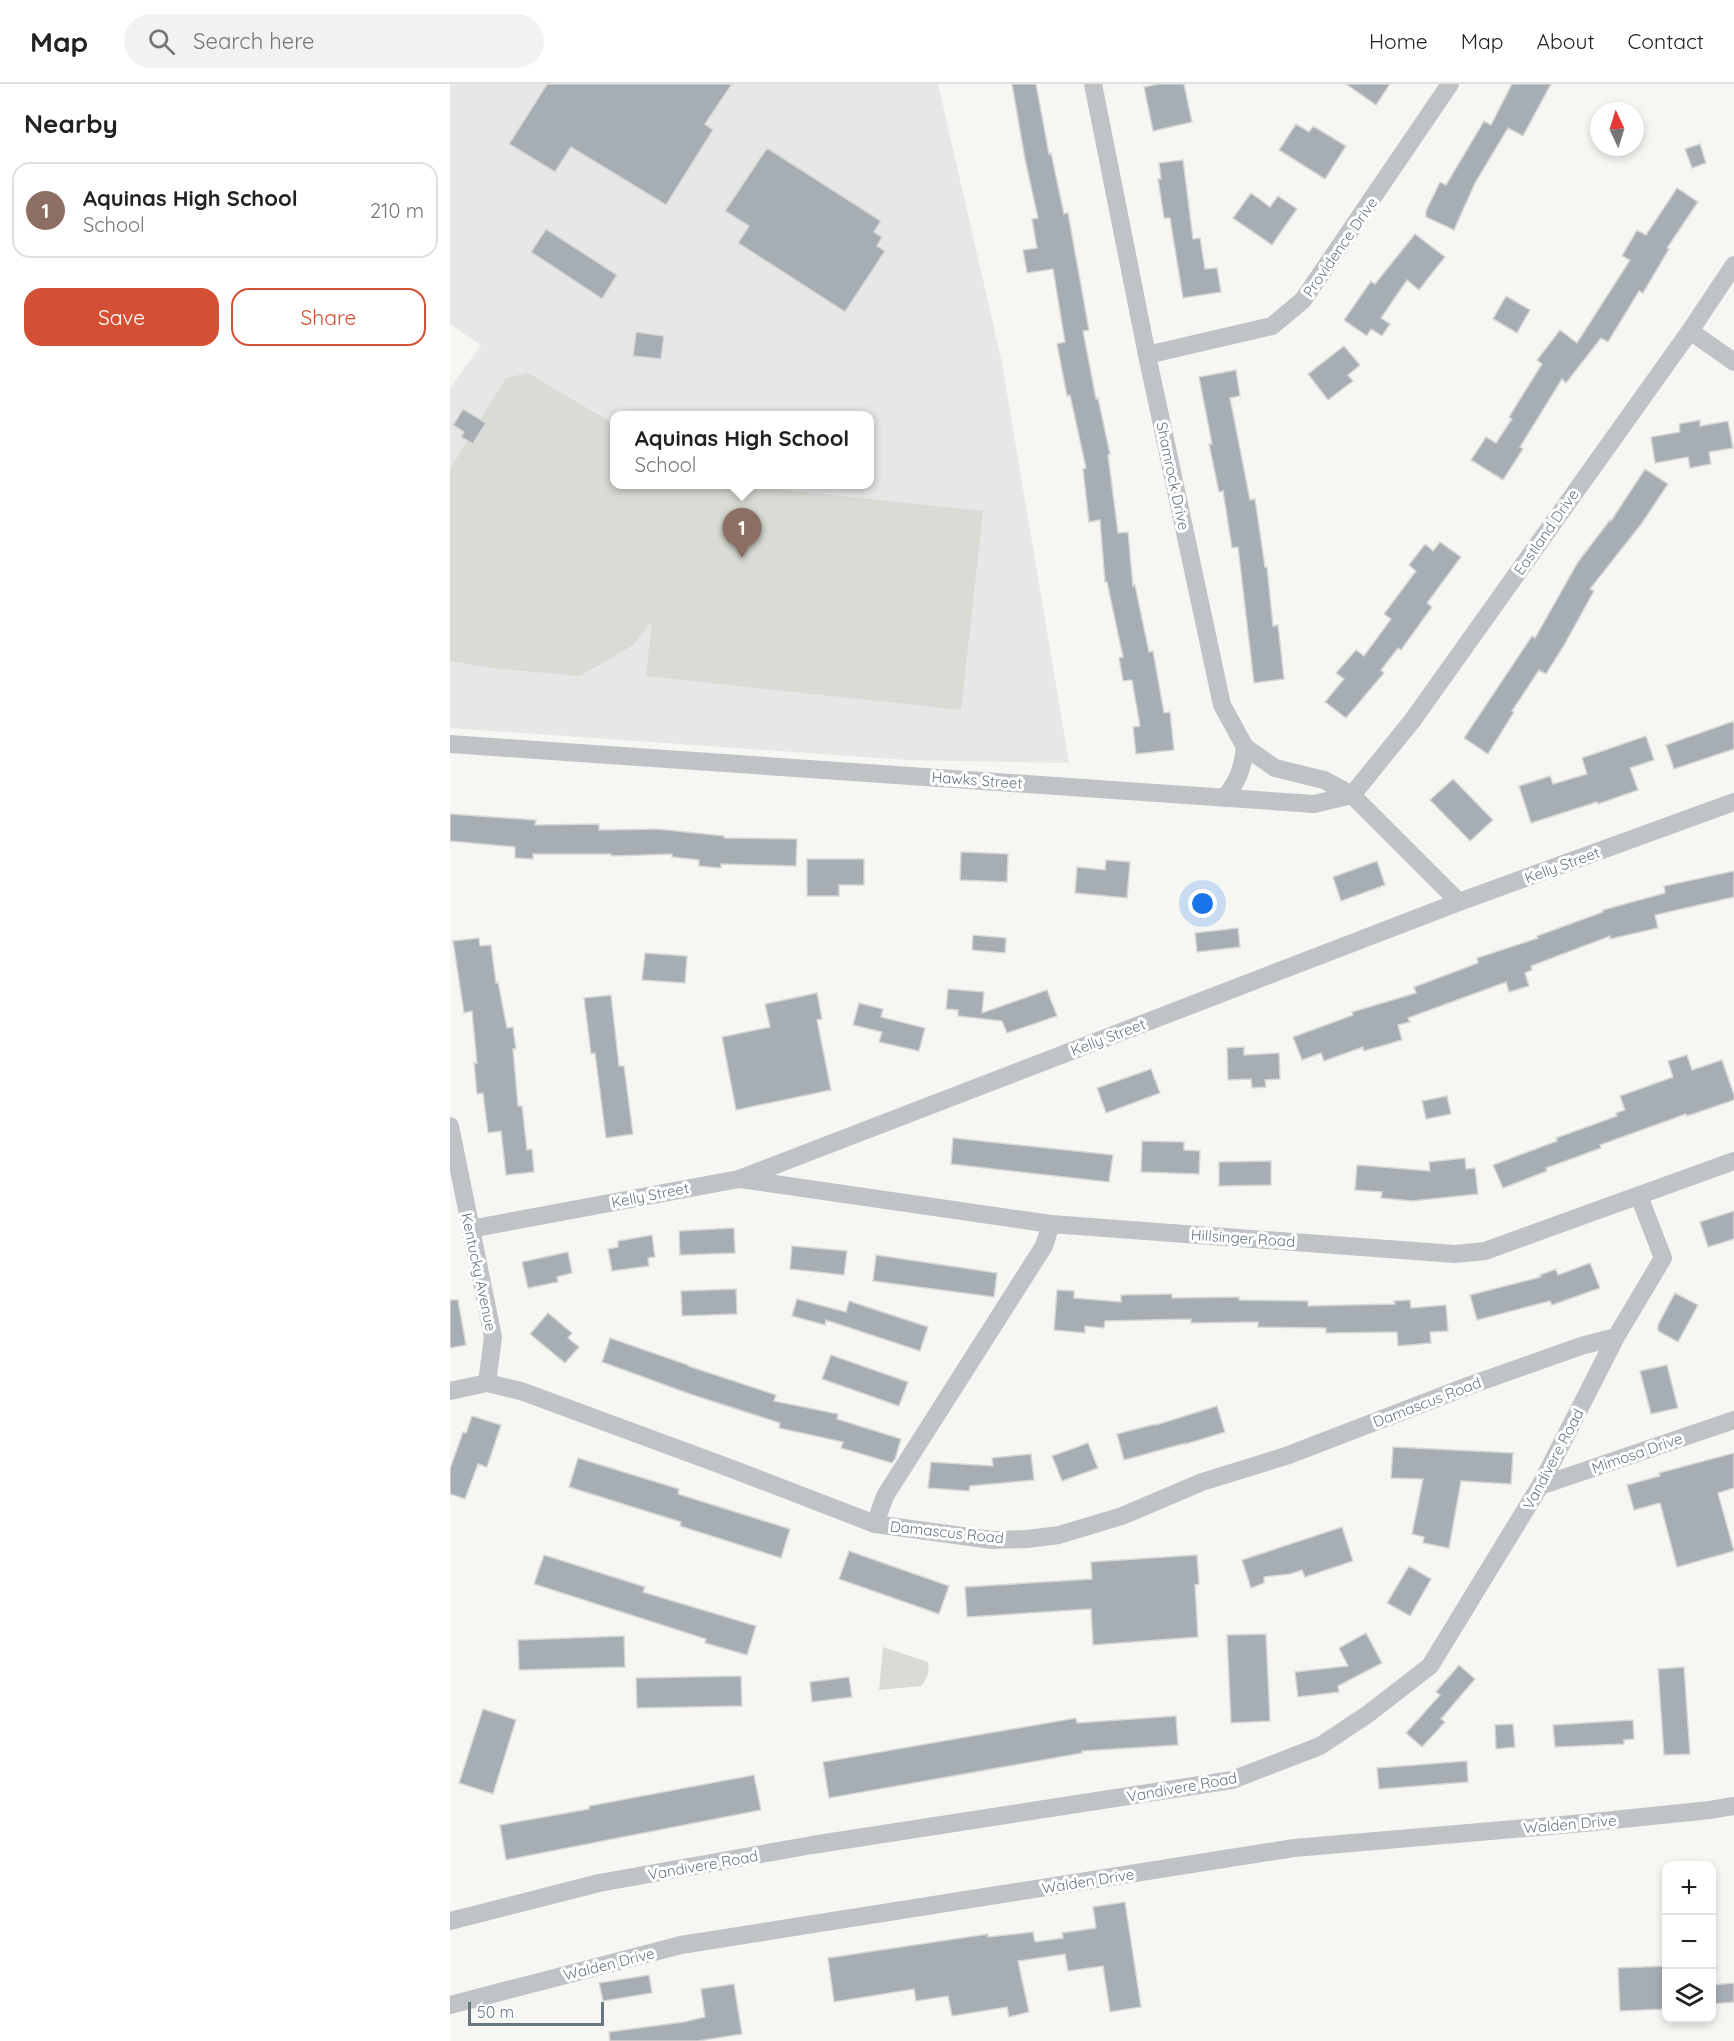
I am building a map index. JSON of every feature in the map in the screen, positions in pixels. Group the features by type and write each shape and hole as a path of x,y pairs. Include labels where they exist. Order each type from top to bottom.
{"street":[{"name":"Shamrock Drive","path":"1093,84 1147,355 1222,705 1245,747 1275,768 1324,780 1352,795"},
{"name":"Providence Drive","path":"1147,355 1272,326 1303,300 1450,84"},
{"name":"Eastland Drive","path":"1352,795 1412,721 1690,331 1734,265"},
{"path":"1690,331 1734,362"},
{"name":"Hawks Street","path":"450,744 1314,804 1352,795"},
{"path":"1224,798 1237,781 1243,765 1245,747"},
{"path":"1352,795 1460,902"},
{"name":"Kelly Street","path":"470,1229 739,1179 1460,902 1734,802"},
{"name":"Kentucky Avenue","path":"450,1125 493,1337 487,1383"},
{"name":"Hillsinger Road","path":"739,1179 1051,1224 1455,1254 1485,1251 1734,1161"},
{"name":"Vandivere Road","path":"450,1921 599,1883 800,1847 1232,1780 1320,1746 1368,1714 1430,1666 1540,1486 1616,1337 1663,1258 1639,1196"},
{"path":"875,1524 885,1496 1044,1246 1051,1224"},
{"name":"Damascus Road","path":"450,1391 487,1383 520,1391 875,1524 992,1540 1027,1539 1059,1534 1122,1515 1202,1482 1286,1456 1468,1386 1581,1346 1616,1337"},
{"name":"Mimosa Drive","path":"1540,1486 1734,1420"},
{"name":"Walden Drive","path":"450,2005 681,1945 1294,1848 1595,1822 1734,1806"}],"shaded area":[{"path":"450,84 938,84 1002,363 1069,763 907,760 450,728 450,388 481,345 450,324"},
{"path":"528,373 610,422 610,489 775,489 983,511 961,710 646,676 652,621 633,645 580,676 491,668 450,661 450,469 506,378"},
{"path":"883,1647 928,1662 928,1675 921,1686 879,1690"}],"building":[{"path":"547,84 732,84 705,124 713,130 666,205 571,147 555,172 509,144"},
{"path":"1012,84 1036,84 1049,154 1051,153 1064,214 1068,213 1089,330 1083,331 1096,399 1098,398 1110,454 1108,455 1118,533 1128,532 1133,586 1135,585 1149,652 1153,651 1164,713 1170,712 1174,750 1136,754 1133,727 1140,726 1132,680 1123,681 1119,658 1123,657 1107,582 1105,582 1100,520 1089,522 1083,469 1086,468 1070,395 1067,396 1057,344 1065,342 1053,269 1027,273 1023,250 1037,248 1032,219 1038,218"},
{"path":"1158,84 1184,84 1192,122 1153,131 1144,87"},
{"path":"1346,84 1390,84 1376,105"},
{"path":"1512,84 1551,84 1523,136 1508,128 1475,183 1454,230 1426,217 1426,211 1440,182 1446,185 1484,121 1491,125"},
{"path":"1296,124 1309,132 1313,126 1346,146 1325,179 1279,150"},
{"path":"1700,144 1706,163 1692,168 1685,149"},
{"path":"767,148 881,221 874,232 882,237 877,246 885,251 845,312 738,243 749,226 725,211"},
{"path":"1183,160 1193,239 1200,238 1205,269 1217,268 1221,292 1183,298 1170,218 1164,218 1158,179 1161,179 1159,163"},
{"path":"1677,188 1698,202 1667,248 1669,249 1643,293 1639,291 1608,342 1601,338 1566,383 1562,379 1520,447 1523,449 1503,480 1471,460 1486,437 1496,443 1512,419 1509,417 1542,364 1537,360 1560,330 1577,343 1630,260 1622,256 1637,230 1646,235"},
{"path":"1251,193 1270,207 1278,196 1297,209 1272,245 1233,218"},
{"path":"546,229 617,275 602,299 531,252"},
{"path":"1415,234 1445,257 1419,290 1407,280 1381,318 1390,324 1382,336 1371,329 1367,336 1344,320 1371,281 1375,284"},
{"path":"1506,296 1530,310 1517,333 1493,319"},
{"path":"636,332 664,336 661,359 633,356"},
{"path":"1344,346 1360,365 1348,375 1353,381 1328,400 1308,374"},
{"path":"1236,370 1240,396 1230,398 1250,500 1255,499 1265,567 1267,567 1273,626 1278,625 1284,679 1254,683 1238,547 1232,548 1223,491 1219,492 1199,377"},
{"path":"463,409 486,423 473,444 461,437 464,432 453,425"},
{"path":"1700,420 1700,426 1728,421 1733,448 1709,452 1711,464 1690,468 1688,457 1655,463 1651,437 1680,432 1679,424"},
{"path":"1645,469 1668,484 1642,523 1590,589 1594,591 1563,647 1546,674 1539,670 1512,711 1514,712 1488,754 1464,738 1532,636 1535,638 1578,562 1611,521"},
{"path":"1440,542 1461,557 1427,603 1432,607 1401,650 1398,648 1381,670 1384,673 1346,718 1325,702 1344,679 1336,673 1356,650 1364,656 1391,619 1384,614 1416,571 1409,565 1425,544 1433,551"},
{"path":"1734,721 1734,749 1674,769 1666,745"},
{"path":"1646,736 1654,760 1630,768 1638,790 1531,823 1519,786 1550,776 1553,784 1587,774 1582,758"},
{"path":"1453,779 1493,820 1470,841 1430,800"},
{"path":"450,814 536,820 535,825 599,824 599,830 658,829 724,836 724,838 797,839 796,866 721,864 721,868 699,866 699,860 672,857 672,854 611,856 611,854 533,854 533,859 515,858 515,847 450,841"},
{"path":"961,852 1008,854 1007,882 960,880"},
{"path":"807,859 864,859 864,885 839,885 839,896 807,896"},
{"path":"1106,860 1130,862 1127,898 1075,893 1077,867 1105,870"},
{"path":"1377,861 1385,885 1341,901 1333,877"},
{"path":"1734,871 1734,897 1655,915 1658,928 1610,939 1610,936 1531,966 1532,970 1525,973 1529,986 1509,992 1506,982 1408,1018 1410,1022 1398,1025 1402,1040 1364,1051 1363,1047 1324,1061 1321,1053 1302,1060 1293,1037 1353,1015 1352,1012 1416,993 1414,987 1478,963 1477,958 1538,938 1537,936 1603,912 1603,910 1665,893 1664,886"},
{"path":"1238,928 1240,947 1197,952 1195,933"},
{"path":"973,935 1006,938 1005,953 972,950"},
{"path":"479,938 480,946 491,945 496,983 498,982 507,1028 513,1027 518,1106 522,1106 527,1150 532,1149 534,1172 506,1175 501,1131 488,1133 483,1093 477,1094 474,1063 477,1063 472,1011 464,1013 453,941"},
{"path":"645,953 687,956 685,983 642,980"},
{"path":"948,989 984,992 982,1013 1047,990 1057,1016 1007,1033 1002,1021 958,1016 958,1010 946,1009"},
{"path":"817,993 822,1019 817,1020 831,1090 736,1110 722,1037 770,1027 765,1004"},
{"path":"611,995 619,1066 624,1066 633,1134 606,1138 595,1053 591,1054 584,998"},
{"path":"859,1003 883,1009 881,1017 925,1028 919,1051 879,1042 882,1032 853,1025"},
{"path":"1244,1047 1244,1055 1279,1053 1280,1079 1265,1080 1266,1087 1252,1088 1251,1079 1228,1080 1227,1048"},
{"path":"1687,1055 1692,1070 1722,1060 1734,1100 1687,1116 1686,1114 1600,1145 1601,1148 1546,1168 1547,1171 1503,1188 1493,1165 1557,1141 1556,1138 1617,1116 1616,1113 1625,1110 1620,1096 1673,1077 1668,1061"},
{"path":"1151,1069 1160,1093 1106,1113 1097,1088"},
{"path":"1447,1096 1451,1114 1426,1119 1422,1101"},
{"path":"953,1138 1113,1155 1109,1182 951,1164"},
{"path":"1142,1141 1184,1142 1184,1150 1200,1151 1199,1174 1141,1172"},
{"path":"1465,1158 1466,1169 1475,1168 1478,1194 1412,1201 1381,1198 1382,1192 1355,1190 1357,1165 1430,1171 1429,1162"},
{"path":"1271,1161 1271,1185 1219,1186 1219,1162"},
{"path":"1734,1211 1734,1239 1708,1247 1700,1222"},
{"path":"734,1228 735,1253 680,1255 679,1231"},
{"path":"652,1235 655,1257 648,1258 649,1266 612,1271 608,1249 618,1247 618,1241"},
{"path":"792,1246 847,1251 844,1275 790,1269"},
{"path":"568,1252 572,1273 557,1277 558,1282 528,1288 522,1262"},
{"path":"876,1255 997,1273 994,1297 873,1281"},
{"path":"1590,1263 1600,1288 1552,1305 1550,1301 1477,1320 1470,1295 1541,1277 1540,1275 1556,1269 1558,1275"},
{"path":"736,1289 737,1314 682,1316 681,1291"},
{"path":"1057,1290 1074,1291 1074,1298 1121,1302 1121,1295 1172,1294 1172,1298 1239,1297 1239,1300 1308,1301 1308,1306 1395,1304 1394,1301 1410,1300 1411,1308 1446,1305 1448,1331 1430,1332 1431,1343 1398,1346 1397,1332 1326,1333 1326,1328 1258,1327 1258,1322 1191,1323 1191,1319 1105,1321 1104,1328 1085,1326 1085,1333 1054,1330"},
{"path":"1675,1293 1698,1305 1678,1342 1658,1331 1658,1325"},
{"path":"797,1299 846,1312 849,1301 928,1327 920,1351 826,1320 825,1325 792,1316"},
{"path":"450,1300 458,1300 466,1345 450,1348"},
{"path":"548,1313 572,1333 568,1338 579,1347 565,1363 530,1334"},
{"path":"610,1338 776,1395 774,1401 838,1414 837,1419 901,1439 895,1459 892,1463 841,1448 843,1442 779,1428 780,1423 602,1362"},
{"path":"831,1355 908,1382 899,1406 822,1379"},
{"path":"1667,1365 1678,1408 1651,1414 1640,1371"},
{"path":"1217,1406 1225,1432 1124,1460 1117,1434 1156,1425"},
{"path":"472,1416 501,1425 487,1467 478,1464 465,1499 450,1494 450,1469 463,1432 466,1433"},
{"path":"1088,1443 1098,1468 1062,1481 1052,1456"},
{"path":"1393,1447 1513,1453 1511,1484 1461,1481 1449,1548 1423,1543 1424,1537 1412,1534 1423,1479 1391,1478"},
{"path":"1734,1453 1734,1488 1718,1493 1734,1551 1677,1567 1660,1503 1634,1510 1627,1485 1660,1476 1659,1473"},
{"path":"1031,1454 1034,1480 970,1486 969,1491 928,1488 931,1462 993,1466 992,1458"},
{"path":"578,1458 679,1489 678,1494 790,1529 781,1558 680,1526 681,1522 569,1487"},
{"path":"1342,1527 1353,1561 1305,1577 1302,1570 1264,1577 1264,1583 1251,1588 1242,1560"},
{"path":"849,1551 949,1586 939,1614 839,1579"},
{"path":"544,1555 645,1587 643,1592 756,1626 747,1655 705,1643 706,1639 534,1584"},
{"path":"1197,1555 1199,1584 1195,1585 1198,1637 1093,1645 1091,1609 967,1617 965,1587 1092,1579 1091,1562"},
{"path":"1409,1566 1431,1579 1410,1616 1387,1603"},
{"path":"1366,1633 1382,1663 1338,1686 1339,1692 1298,1697 1295,1672 1348,1666 1339,1648"},
{"path":"1266,1634 1270,1721 1231,1723 1227,1635"},
{"path":"624,1636 625,1667 519,1670 518,1640"},
{"path":"1459,1665 1475,1679 1441,1719 1445,1722 1422,1747 1406,1733 1440,1695 1436,1692"},
{"path":"1684,1667 1690,1754 1664,1755 1658,1669"},
{"path":"741,1676 742,1706 637,1708 636,1678"},
{"path":"849,1677 852,1697 812,1702 810,1682"},
{"path":"483,1709 516,1720 493,1794 459,1783"},
{"path":"1176,1716 1178,1745 1082,1751 1082,1753 829,1798 823,1762 1076,1718 1077,1723"},
{"path":"1633,1720 1634,1739 1624,1740 1624,1744 1555,1747 1553,1725"},
{"path":"1513,1724 1515,1747 1496,1749 1495,1725"},
{"path":"1467,1761 1468,1782 1379,1789 1377,1768"},
{"path":"754,1775 761,1810 506,1860 500,1825"},
{"path":"1125,1902 1141,2007 1110,2012 1103,1966 1068,1971 1065,1954 1018,1961 1029,2012 1009,2017 1007,2007 952,2016 948,1996 916,2001 914,1989 834,2002 828,1958 988,1934 988,1937 1033,1932 1035,1942 1063,1938 1062,1933 1096,1928 1093,1907"},
{"path":"1662,1966 1662,2009 1620,2011 1618,1968"},
{"path":"649,1975 652,1993 603,2001 599,1983"},
{"path":"1734,1983 1734,2002 1716,2004 1716,1985"},
{"path":"734,1984 742,2034 698,2041 610,2041 609,2032 705,2017 701,1989"}],"place":[{"name":"Aquinas High School","path":"742,558"}]}
